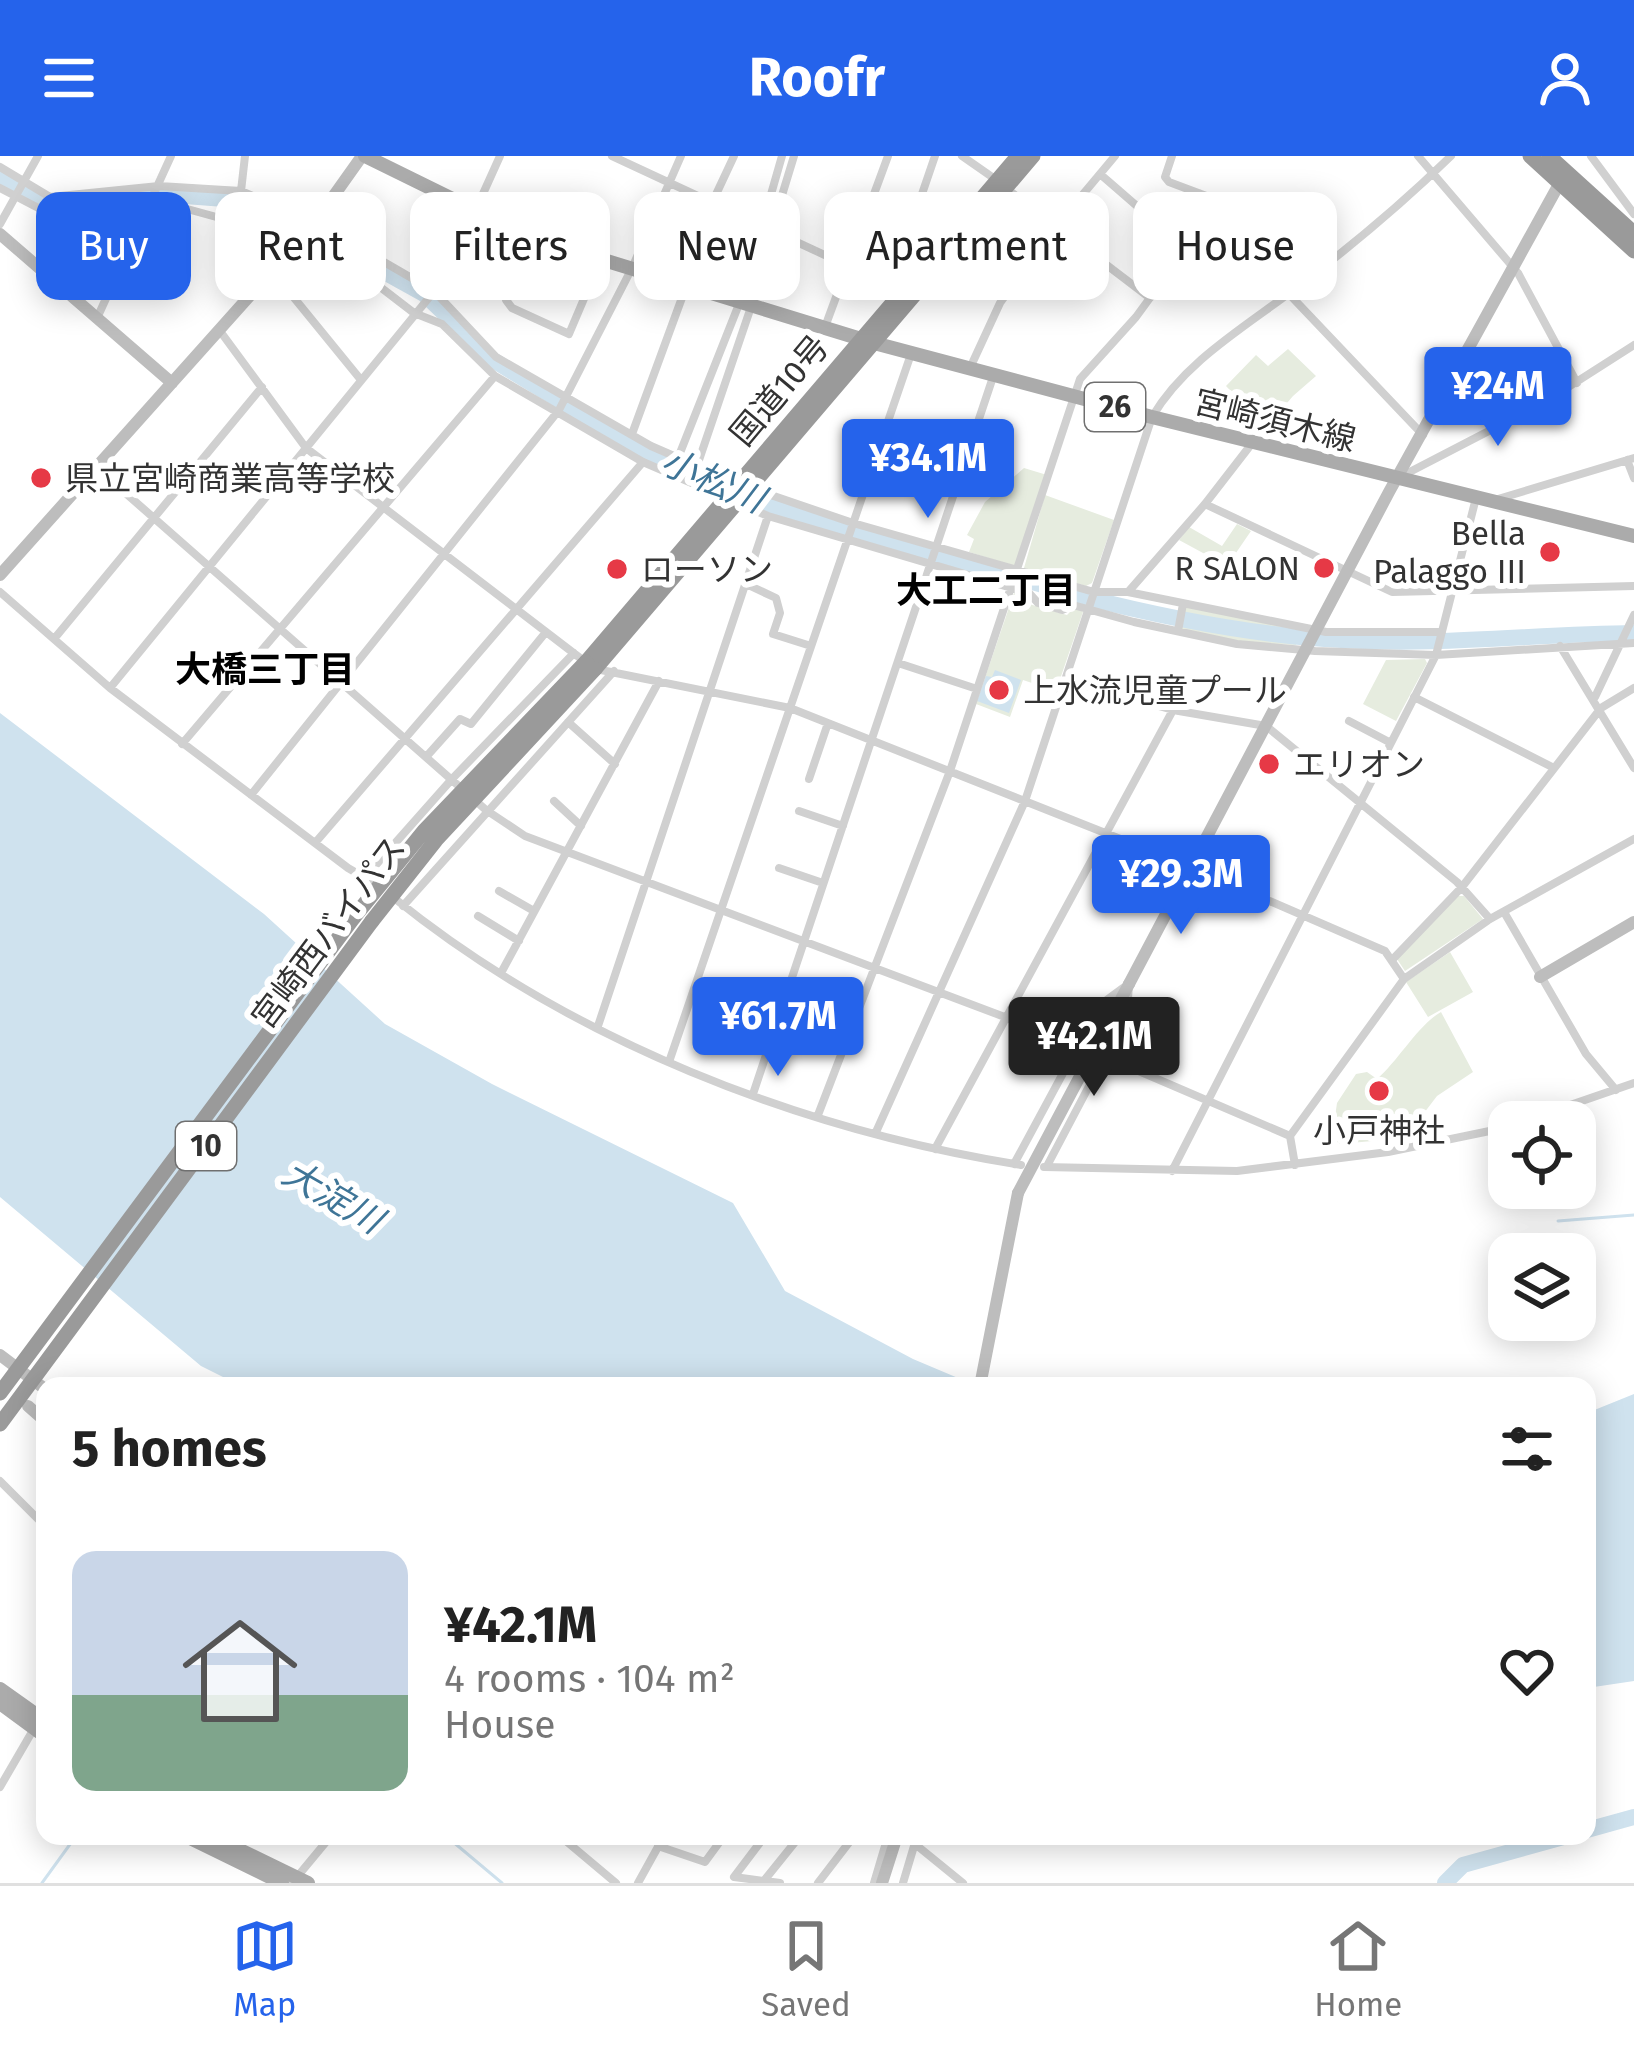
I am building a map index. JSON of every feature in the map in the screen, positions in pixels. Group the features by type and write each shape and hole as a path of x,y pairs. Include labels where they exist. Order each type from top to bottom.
{"highway":[{"name":"国道10号","path":"738,494 1002,184 1018,156"},
{"name":"国道10号","path":"994,192 1033,156"},
{"path":"1530,156 1565,173 1634,230"},
{"path":"1549,156 1634,251"},
{"name":"国道10号","path":"868,341 896,300"},
{"name":"宮崎西バイパス","path":"0,1393 359,910 424,831 738,494"},
{"name":"宮崎西バイパス","path":"42,1377 384,904 585,661"},
{"name":"宮崎西バイパス","path":"0,1424 36,1384"}],"main road":[{"name":"宮崎須木線","path":"364,156 435,192"},
{"name":"宮崎須木線","path":"610,262 632,268"},
{"name":"宮崎須木線","path":"740,300 911,354 1634,536"},
{"path":"0,1689 36,1719"},
{"path":"0,1703 36,1721"},
{"path":"207,1845 295,1882"},
{"path":"227,1845 295,1882"}],"street":[{"path":"0,224 38,156"},
{"path":"156,192 171,156"},
{"path":"0,167 50,197 159,186 241,191 245,156"},
{"path":"337,192 364,156"},
{"path":"485,192 500,156"},
{"path":"612,156 688,192"},
{"path":"251,795 559,410 632,268 681,156"},
{"path":"717,192 734,156"},
{"path":"774,192 782,156"},
{"path":"780,192 794,156"},
{"path":"875,192 888,156"},
{"path":"923,192 935,156"},
{"path":"962,156 1013,192"},
{"path":"1086,192 1115,156"},
{"path":"1172,156 1165,177 1196,192"},
{"path":"1418,156 1513,268 1577,383"},
{"path":"1337,255 1451,156"},
{"path":"1591,156 1634,214"},
{"path":"1100,173 1133,202"},
{"path":"982,1377 1018,1193 1397,478 1565,173"},
{"path":"0,188 36,207"},
{"path":"0,234 172,383"},
{"path":"1109,266 1133,285"},
{"path":"386,288 442,325 495,376 643,461 738,494 1094,592 1127,592 1317,630 1442,632"},
{"path":"98,316 105,300"},
{"path":"0,574 246,300"},
{"path":"296,300 362,380"},
{"path":"110,688 426,300"},
{"path":"442,300 496,357 697,466 768,516 1012,589 1062,610 1073,604 1237,644 1378,651 1390,656 1634,643"},
{"path":"506,300 512,308 569,334 584,300"},
{"path":"632,434 681,300"},
{"path":"825,327 835,300"},
{"path":"970,369 1003,300"},
{"path":"818,1115 950,772 1076,395 1086,371 1148,300"},
{"path":"876,1132 1025,802 1152,417 1203,358 1281,300"},
{"path":"1295,300 1423,435"},
{"path":"678,458 747,302"},
{"path":"697,466 747,302"},
{"path":"219,330 306,448 585,661 790,708 1302,915 1393,958 1404,979"},
{"path":"1397,478 1577,383 1634,344"},
{"path":"669,1062 911,354"},
{"path":"753,1094 993,375"},
{"path":"182,744 495,376"},
{"path":"54,639 262,387"},
{"path":"1127,592 1253,442"},
{"path":"1493,501 1631,459 1634,478"},
{"path":"315,843 643,461"},
{"path":"97,468 486,810 525,836 1078,1046"},
{"path":"1172,1171 1436,655 1476,498"},
{"path":"1205,504 1392,592 1634,586"},
{"path":"598,1026 768,516"},
{"path":"746,584 776,598 781,613 773,634 811,646"},
{"path":"0,592 182,744 501,974 669,1062 753,1094 935,1149 1017,1164 1103,1002 1129,984"},
{"path":"1178,631 1183,604"},
{"path":"1595,698 1634,614"},
{"path":"426,757 460,719 471,724 546,632"},
{"path":"1560,645 1631,755 1634,768"},
{"path":"366,877 452,779 585,661"},
{"path":"898,663 977,689"},
{"path":"404,906 614,671"},
{"path":"1065,680 1173,710 1266,726 1462,887 1490,919"},
{"path":"501,974 659,681"},
{"path":"1393,958 1462,887 1601,708 1634,688"},
{"path":"1414,697 1553,768"},
{"path":"935,1149 1173,710"},
{"path":"1349,721 1391,742"},
{"path":"568,722 615,764"},
{"path":"808,778 828,723"},
{"path":"554,801 581,826"},
{"path":"799,811 843,826"},
{"path":"1295,1165 1290,1136 1404,979 1490,919 1634,839"},
{"path":"779,868 823,884"},
{"path":"499,891 535,912"},
{"path":"1504,912 1586,1054 1616,1090"},
{"path":"478,916 519,940"},
{"path":"1540,976 1634,922"},
{"path":"1129,984 1127,1014 1045,1167 1172,1171 1295,1165 1488,1131"},
{"path":"1106,1058 1290,1136"},
{"path":"1583,1101 1634,1083"},
{"path":"0,1355 23,1361 40,1377"},
{"path":"28,1406 36,1413"},
{"path":"0,1481 36,1517"},
{"path":"0,1786 36,1733"},
{"path":"295,1882 324,1845"},
{"path":"571,1845 616,1883"},
{"path":"638,1883 658,1846 705,1862 717,1845"},
{"path":"758,1845 734,1877 780,1883"},
{"path":"764,1882 793,1845"},
{"path":"818,1883 847,1845"},
{"path":"878,1883 886,1845"},
{"path":"878,1883 893,1845"},
{"path":"903,1883 914,1845"},
{"path":"921,1845 963,1883"}],"shaded area":[{"path":"1288,349 1316,376 1266,428 1226,386 1256,355 1268,366"},
{"path":"1556,353 1572,382 1534,403 1524,384 1546,372 1541,362"},
{"path":"1024,468 1047,475 1016,564 969,552 974,539 967,535 985,502"},
{"path":"1045,495 1114,520 1092,583 1086,586 1024,568"},
{"path":"1237,524 1251,531 1227,566 1179,540 1189,527 1222,546"},
{"path":"1014,593 1029,604 1067,615 1075,607 1083,612 1056,691 1023,680 1010,717 976,704"},
{"path":"1185,606 1305,629 1296,645 1237,643 1181,630"},
{"path":"1425,659 1396,721 1363,704 1386,660"},
{"path":"1458,896 1464,896 1483,919 1405,971 1397,959"},
{"path":"1450,952 1473,992 1428,1017 1406,982"},
{"path":"1441,1012 1473,1072 1437,1096 1405,1138 1340,1144 1332,1138 1337,1103 1356,1074 1367,1072 1377,1079"}],"water":[{"name":"上水流児童プール","path":"995,670 1021,680 1009,713 977,701 986,676 992,677"},
{"name":"大淀川","path":"0,713 264,914 385,1024 492,1084 733,1203 785,1291 956,1377 223,1377 201,1366 0,1197"},
{"path":"1634,1394 1634,1681 1596,1687 1596,1409"}],"waterway":[{"name":"小松川","path":"0,178 27,196 51,204 185,196 238,200 303,227 424,294 493,360 641,450 762,503 1080,596 1210,624 1342,640 1415,642 1634,633"},
{"path":"1558,1221 1634,1215"},
{"path":"1596,1828 1634,1817"},
{"path":"42,1883 69,1845"},
{"path":"457,1845 502,1883"},
{"path":"1445,1883 1463,1865 1535,1845"}],"place":[{"name":"県立宮崎商業高等学校","path":"41,478"},
{"name":"Bella Palaggo III","path":"1550,552"},
{"name":"R SALON","path":"1324,568"},
{"name":"ローソン","path":"617,569"},
{"name":"上水流児童プール","path":"999,690"},
{"name":"エリオン","path":"1269,764"},
{"name":"小戸神社","path":"1379,1091"}],"district":[{"name":"大工二丁目","path":"986,590"},
{"name":"大橋三丁目","path":"265,669"}]}
